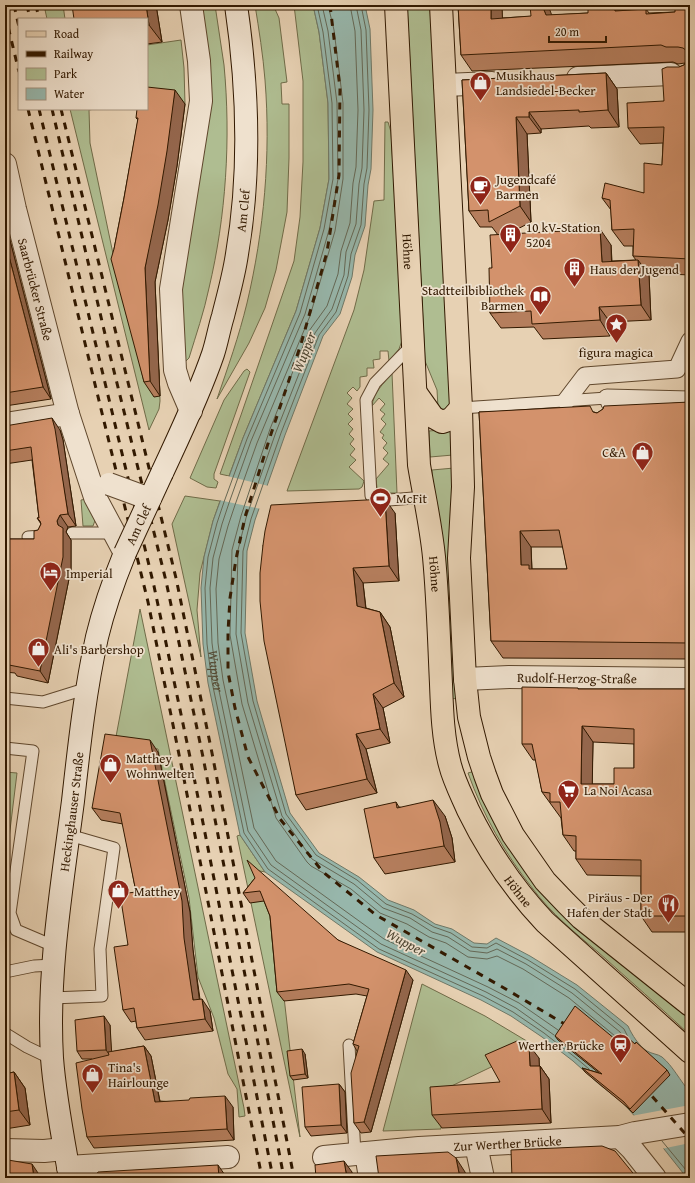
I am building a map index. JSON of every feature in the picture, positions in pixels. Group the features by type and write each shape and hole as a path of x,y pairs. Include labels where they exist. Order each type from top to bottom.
{"main road":[{"name":"Höhne","path":"396,5 419,465 434,557 442,701 445,740 450,766 458,788 481,837 513,887 528,905 690,1052"},
{"name":"Höhne","path":"441,5 461,408 463,487 459,558 465,679 469,717 479,757 492,794 512,835 545,881 581,918 690,1006"},
{"path":"416,393 433,417 442,422 451,420 461,408"},
{"path":"445,740 469,763 472,764 476,762 479,757"}],"street":[{"path":"191,5 199,61 201,101 171,289 175,370 179,384 191,410"},
{"name":"Am Clef","path":"125,553 191,410 213,354 237,255 244,200 247,145 241,39 236,5"},
{"path":"556,80 677,73"},
{"path":"445,85 509,82"},
{"name":"Saarbrücker Straße","path":"5,164 10,210 68,414"},
{"path":"566,401 585,376 677,369 690,341"},
{"path":"607,406 690,400"},
{"path":"5,424 68,414 95,497 125,553"},
{"path":"82,458 95,475 109,484 150,499"},
{"name":"Heckinghauser Straße","path":"67,1165 52,1059 52,998 55,956 68,834 88,688 97,637 111,589 125,553"},
{"name":"Rudolf-Herzog-Straße","path":"465,679 509,677 690,679"},
{"name":"Zur Werther Brücke","path":"324,1157 419,1148 627,1135 690,1124"},
{"path":"627,1135 632,1149 655,1178"},
{"path":"476,1145 483,1178"},
{"path":"5,1150 44,1150 67,1165 228,1157"},
{"path":"361,1154 370,1178"}],"lane":[{"path":"414,343 375,383 366,400 371,496 377,501 425,497"},
{"path":"461,408 566,401 607,406"},
{"path":"72,533 114,533"},
{"path":"28,537 42,536"},
{"path":"5,698 43,702 88,688"},
{"path":"5,748 33,751 10,913 16,930 55,956"},
{"path":"52,998 102,996 100,949 114,848 68,834"},
{"path":"5,972 34,966 55,956"},
{"path":"6,1034 27,1047 52,1059"},
{"path":"349,1045 361,1154"}],"green space":[{"path":"44,5 63,5 65,18 47,18"},
{"path":"199,5 215,5 224,65 226,93 226,177 220,233 215,261 200,323 189,358 185,362 179,302"},
{"path":"255,5 267,6 275,9 279,18 287,82 281,83 282,104 289,104 287,212 276,270 265,308 249,343 217,399 247,303 258,248 265,193 267,108 263,61"},
{"path":"294,5 313,5 319,32 328,103 329,179 320,228 296,311 243,438 229,476 220,474 294,261 300,217 303,162 303,81"},
{"path":"407,5 430,5 451,410 442,412 438,407 437,390 425,361"},
{"path":"181,40 184,68 185,104 148,101 148,45"},
{"path":"70,110 89,110 90,143 117,273 159,370 159,409 149,430"},
{"path":"385,122 388,122 391,132 403,338 399,349 389,361 388,351 380,351 380,359 373,360 374,368 367,368 367,376 360,377 360,387 357,391 353,387 347,393 352,398 347,404 353,409 348,414 353,419 348,424 353,429 349,434 354,439 350,444 355,449 350,455 356,460 349,467 364,481 362,487 359,489 287,491 354,310 364,270 374,201 384,200"},
{"path":"247,369 250,372 214,474 214,479 218,482 216,488 207,487 190,478 224,400 244,371"},
{"path":"392,373 397,493 380,493 377,488 376,479 389,464 383,459 388,453 383,448 387,443 382,438 384,435 380,432 386,424 381,419 385,414 380,410 385,404 379,398 372,406 377,392"},
{"path":"452,429 453,455 430,457 429,431"},
{"path":"454,468 458,698 452,699 433,497 432,470"},
{"path":"185,496 220,501 213,521 200,573 197,610 201,657 172,524"},
{"path":"87,499 97,515 93,526 83,526 81,500"},
{"path":"140,609 245,1116 239,1117 237,1089 228,1074 214,1018 198,977 189,898 158,749 115,742"},
{"path":"475,771 489,810 690,1017 690,1035 581,938 540,898 513,862 488,819 468,773"},
{"path":"5,772 17,773 5,871"},
{"path":"240,835 265,872 255,870 277,925 300,1137 237,836"},
{"path":"422,984 485,1016 535,1046 439,1092 441,1129 383,1131"}],"water":[{"name":"Wupper","path":"313,5 365,5 370,29 373,110 371,169 368,185 365,226 355,255 352,277 340,314 323,336 285,435 255,520 247,551 245,633 257,701 290,813 319,853 359,877 388,900 414,910 435,924 452,929 474,943 487,944 496,938 530,956 577,985 628,1026 636,1040 644,1049 662,1057 670,1065 690,1092 690,1178 687,1178 664,1149 622,1102 542,1037 511,1016 481,1000 377,952 265,872 240,835 208,683 203,644 201,588 204,557 213,521 243,438 296,311 320,228 329,179 328,103 319,32"}],"pier":[{"path":"227,476 269,486 261,509 219,500"},
{"path":"690,1105 690,1143 661,1149 631,1116"}],"building":[{"path":"72,5 146,5 148,18 74,18"},
{"path":"458,5 491,5 491,19 531,16 530,5 542,5 546,15 588,13 588,5 614,5 615,11 646,9 646,14 675,12 675,5 690,5 690,259 633,256 634,229 612,230 610,200 602,198 605,183 644,193 644,163 662,165 664,127 628,128 627,103 664,101 662,69 684,65 687,61 687,51 683,48 666,47 661,45 461,55"},
{"path":"606,73 608,110 579,112 579,110 529,112 529,117 516,117 520,206 489,222 488,210 469,211 462,80"},
{"path":"148,87 175,90 158,205 145,268 150,381 144,382 111,259 124,198 138,118 136,118 137,110 148,110"},
{"name":"Haus der Jugend","path":"600,229 602,262 638,260 641,305 599,307 600,320 532,324 531,311 490,313 489,268 492,268 490,235"},
{"path":"5,241 43,387 5,393 5,366 8,365 5,352"},
{"path":"690,402 690,643 491,641 479,412 590,406 593,412 597,413 603,409 604,406","holes":["559,530 567,569 529,569 529,565 521,565 520,531"]},
{"path":"52,418 68,514 60,515 57,521 58,525 63,528 63,557 40,671 9,665 9,662 5,661 5,539 34,539 34,531 38,530 41,524 37,518 39,518 31,447 5,451 5,426"},
{"path":"385,499 389,566 353,568 357,606 380,612 394,683 373,694 380,729 356,734 367,779 296,795 264,641 260,601 260,573 263,545 271,505"},
{"path":"522,687 578,689 690,689 690,916 641,916 641,860 576,859 576,836 563,835 560,802 550,802 550,793 542,792 532,744 522,744","holes":["582,726 634,729 634,768 614,768 614,784 581,784"]},
{"path":"105,734 150,740 182,901 184,938 193,1000 202,999 205,1019 137,1028 134,1008 123,1010 114,947 128,945 120,894 136,892 120,813 92,808"},
{"path":"433,800 440,822 444,846 374,858 364,809 396,802 397,808"},
{"path":"247,860 338,940 406,970 364,1122 354,1123 351,1073 359,1046 353,1044 369,989 349,984 277,992 270,916 260,891 243,893 255,878"},
{"name":"Werther Brücke","path":"575,1006 621,1044 627,1037 635,1044 636,1042 667,1070 630,1109 624,1102 582,1068 602,1074 555,1036"},
{"path":"104,1016 106,1050 77,1051 75,1020"},
{"path":"517,1041 529,1045 530,1066 540,1066 542,1109 432,1115 430,1087 500,1082 485,1055"},
{"path":"144,1046 155,1102 225,1096 227,1129 87,1137 76,1063 109,1055 108,1052"},
{"path":"302,1049 305,1074 290,1076 287,1051"},
{"path":"14,1072 19,1110 5,1112 5,1074"},
{"path":"339,1084 341,1125 305,1127 302,1087"},
{"path":"602,1146 615,1151 637,1178 512,1178 511,1150"},
{"path":"448,1152 456,1158 460,1178 379,1178 376,1156"},
{"path":"8,1160 32,1164 34,1178 5,1178 5,1163 8,1163"},
{"path":"344,1161 347,1178 316,1178 315,1165"},
{"path":"218,1165 219,1178 94,1178 98,1172"}],"railway":[{"path":"14,5 18,23"},
{"path":"27,5 30,18"},
{"path":"36,5 39,18"},
{"path":"330,5 340,88 339,175 327,252 301,344 245,517 236,559 230,598 228,632 228,672 235,708 248,757 280,819 323,872 376,915 573,1029"},
{"path":"5,14 18,68"},
{"path":"28,110 148,602 262,1178"},
{"path":"39,110 154,586 190,757 273,1178"},
{"path":"52,110 109,351 166,581 203,757 284,1178"},
{"path":"61,110 176,578 212,753 294,1178"},
{"path":"643,1086 690,1139"}],"place":[{"name":"Musikhaus Landsiedel-Becker","path":"481,102"},
{"name":"Jugendcafé Barmen","path":"481,206"},
{"name":"10 kV-Station 5204","path":"511,254"},
{"name":"Haus der Jugend","path":"574,288"},
{"name":"Stadtteilbibliothek Barmen","path":"540,316"},
{"name":"figura magica","path":"616,344"},
{"name":"C&A","path":"642,472"},
{"name":"McFit","path":"381,518"},
{"name":"Imperial","path":"50,592"},
{"name":"Ali's Barbershop","path":"39,668"},
{"name":"Matthey Wohnwelten","path":"111,784"},
{"name":"La Noi Acasa","path":"569,810"},
{"name":"Matthey","path":"118,910"},
{"name":"Piräus - Der Hafen der Stadt","path":"668,924"},
{"name":"Werther Brücke","path":"620,1064"},
{"name":"Tina's Hairlounge","path":"92,1094"}]}
